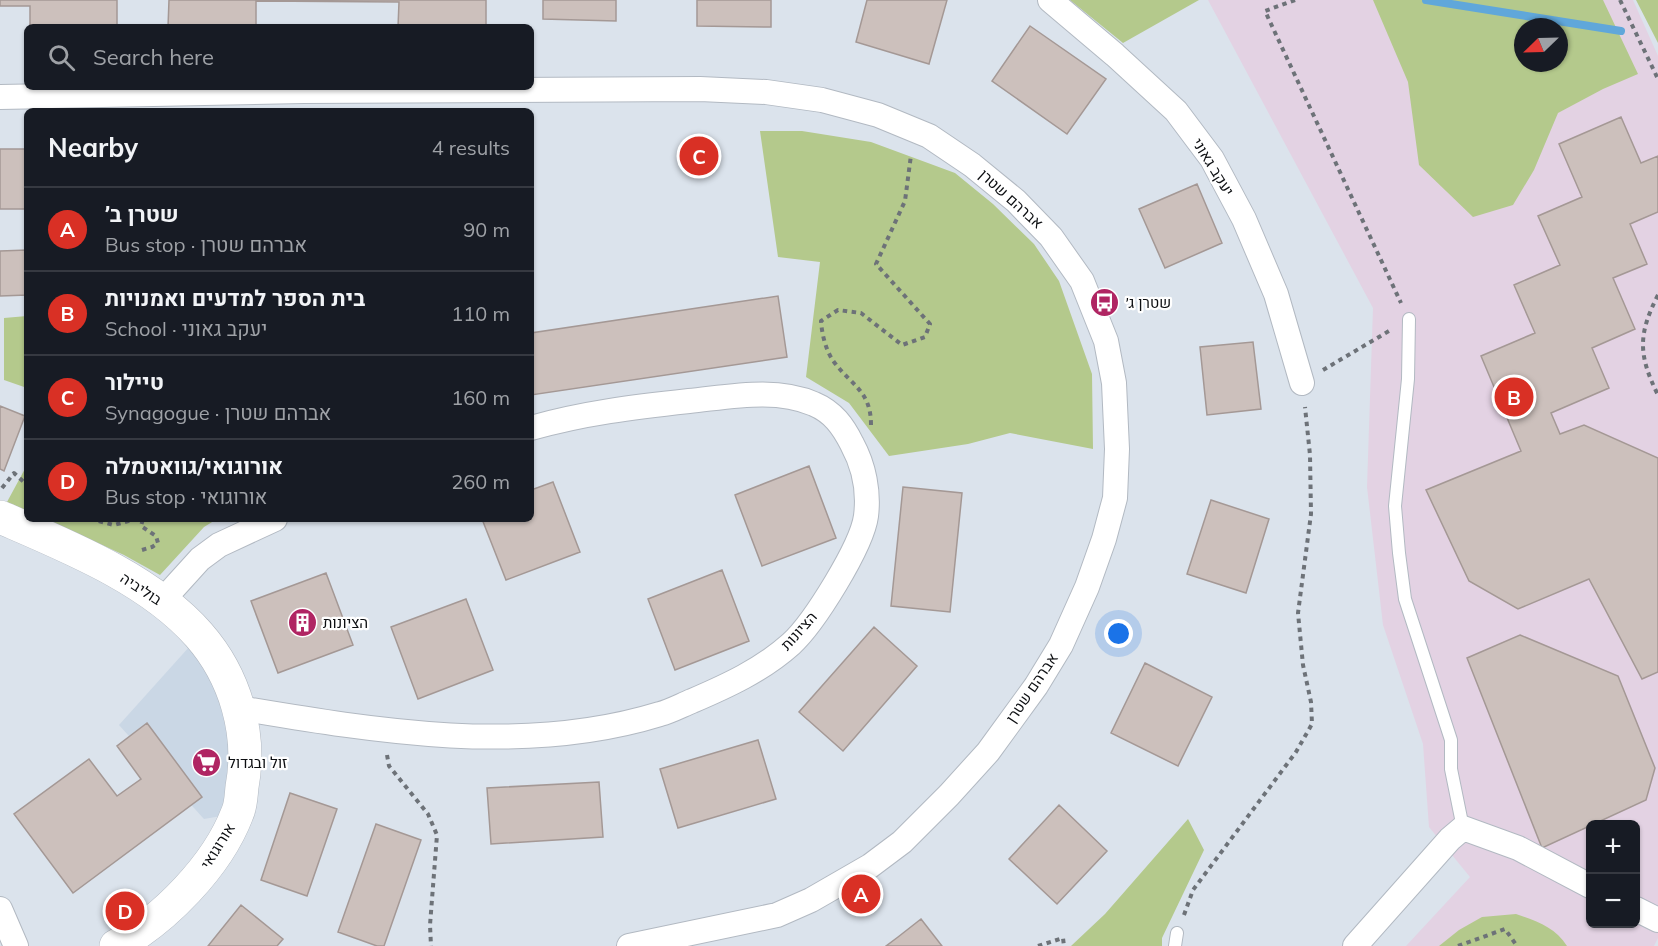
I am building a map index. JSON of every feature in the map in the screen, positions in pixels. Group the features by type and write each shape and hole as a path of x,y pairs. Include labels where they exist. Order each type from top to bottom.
{"street":[{"name":"יעקב גאוני","path":"1050,0 1176,111 1212,159 1244,219 1276,294 1302,383"},
{"name":"אברהם שטרן","path":"534,89 700,88 766,92 822,100 878,115 929,136 972,165 1016,201 1051,237 1082,281 1106,341 1114,383 1117,449 1115,498 1104,539 1087,587 1065,635 1036,686 988,752 902,842 870,866 811,900 777,915 629,946"},
{"name":"אברהם שטרן","path":"0,97 436,90"},
{"name":"הציונות","path":"239,708 303,720 382,729 430,734 506,736 560,733 608,726 662,714 722,688 763,666 793,642 827,598 853,553 866,520 867,497 864,474 857,453 844,429 832,414 814,404 790,396 743,395 633,406 572,416 534,428"},
{"name":"בוליביה","path":"0,518 52,540 139,584 162,602 199,636 223,670 239,708"},
{"path":"162,602 201,559 219,545 269,522"},
{"name":"אורוגואי","path":"116,946 145,927 166,909 195,881 219,850 238,813 245,771 245,739 239,708"},
{"path":"1355,946 1450,839 1463,828 1518,848 1586,884"},
{"path":"0,909 15,946"},
{"path":"1640,911 1658,920"}],"lane":[{"path":"1409,319 1408,379 1395,506 1399,553 1406,599 1451,740 1451,770 1463,828"},
{"path":"1175,946 1177,933"}],"path":[{"path":"1177,933 1193,890 1296,752 1312,724 1298,614 1311,514 1310,455 1302,383 1409,319 1265,11 1295,0"},
{"path":"1620,0 1658,79"},
{"path":"857,453 871,425 871,409 861,391 833,361 823,336 821,321 838,310 861,313 902,345 925,337 930,324 876,264 905,201 914,130"},
{"path":"1658,295 1646,318 1642,342 1648,375 1658,395"},
{"path":"0,491 14,473 24,482"},
{"path":"102,522 114,525 125,522"},
{"path":"142,522 141,526 156,536 158,543 144,550"},
{"path":"382,729 389,766 428,814 437,835 430,925 431,946"},
{"path":"1458,946 1505,929 1517,946"},
{"path":"1038,946 1063,939 1064,946"}],"shaded area":[{"path":"1208,0 1633,0 1658,56 1658,938 1654,946 1406,946 1470,877 1429,827 1423,744 1383,625 1367,487 1373,308"},
{"path":"199,636 223,670 238,813 204,819 119,725"}],"green space":[{"path":"1070,0 1199,0 1123,43"},
{"path":"1373,0 1603,0 1638,74 1603,89 1558,113 1534,170 1513,205 1473,217 1419,165 1408,82"},
{"path":"1636,0 1658,0 1658,43"},
{"path":"760,131 802,131 871,142 955,173 993,204 1034,244 1059,281 1092,374 1093,449 1010,433 968,444 889,456 849,403 806,377 820,262 778,257"},
{"path":"24,316 24,387 4,380 4,318"},
{"path":"24,471 24,510 7,502"},
{"path":"52,522 212,522 204,527 160,575 124,555"},
{"path":"1188,819 1204,850 1162,938 1162,946 1071,946 1105,914"},
{"path":"1516,914 1551,929 1567,946 1439,946 1459,930 1482,917"}],"building":[{"path":"0,0 117,0 117,24 30,24 30,6 0,6"},
{"path":"169,0 486,0 486,24 398,24 399,2 256,1 256,24 168,24"},
{"path":"543,0 616,0 616,21 543,19"},
{"path":"697,0 771,0 771,27 697,26"},
{"path":"867,0 947,0 929,64 856,42"},
{"path":"1030,26 1106,79 1067,134 992,81"},
{"path":"1621,117 1641,163 1658,156 1658,212 1630,224 1647,264 1613,278 1635,329 1592,348 1609,388 1551,413 1560,434 1584,425 1658,458 1658,672 1642,679 1589,579 1518,609 1469,581 1426,490 1521,451 1481,356 1535,333 1514,285 1560,265 1538,216 1582,197 1559,144"},
{"path":"0,149 24,149 24,209 0,209"},
{"path":"1197,184 1222,243 1165,268 1139,209"},
{"path":"24,250 24,295 0,296 0,251"},
{"path":"778,296 787,357 534,395 534,333"},
{"path":"1253,342 1261,409 1207,415 1200,347"},
{"path":"0,406 24,416 24,419 4,471 0,469"},
{"path":"809,466 836,538 762,566 735,495"},
{"path":"553,482 580,552 506,580 483,522 534,522 534,489"},
{"path":"903,487 962,493 950,612 891,606"},
{"path":"1211,500 1269,519 1246,593 1187,574"},
{"path":"722,570 749,641 675,670 648,599"},
{"name":"הציונות","path":"326,573 353,645 278,673 251,601"},
{"path":"466,599 493,670 418,699 391,627"},
{"path":"874,627 917,666 843,751 799,712"},
{"path":"1520,635 1618,676 1655,768 1646,800 1603,820 1586,820 1586,828 1542,848 1467,658"},
{"path":"1145,663 1212,697 1178,766 1111,733"},
{"path":"147,723 202,797 73,893 14,814 89,759 117,796 141,779 117,746"},
{"path":"758,740 776,799 678,828 660,769"},
{"path":"599,782 603,837 491,844 487,788"},
{"path":"290,793 337,809 307,896 261,880"},
{"path":"1059,805 1107,851 1057,904 1009,859"},
{"path":"376,824 421,840 384,946 377,946 338,932"},
{"path":"241,905 283,939 277,946 208,946"},
{"path":"921,919 942,946 886,946 898,937"}],"waterway":[{"path":"1426,0 1621,31"}],"place":[{"name":"טיילור","path":"699,156"},
{"name":"שטרן ג׳","path":"1105,303"},
{"name":"בית הספר למדעים ואמנויות","path":"1514,397"},
{"name":"הציונות","path":"302,623"},
{"name":"זול ובגדול","path":"207,763"},
{"name":"שטרן ב׳","path":"861,894"},
{"name":"אורוגואי/גוואטמלה","path":"125,911"}]}
